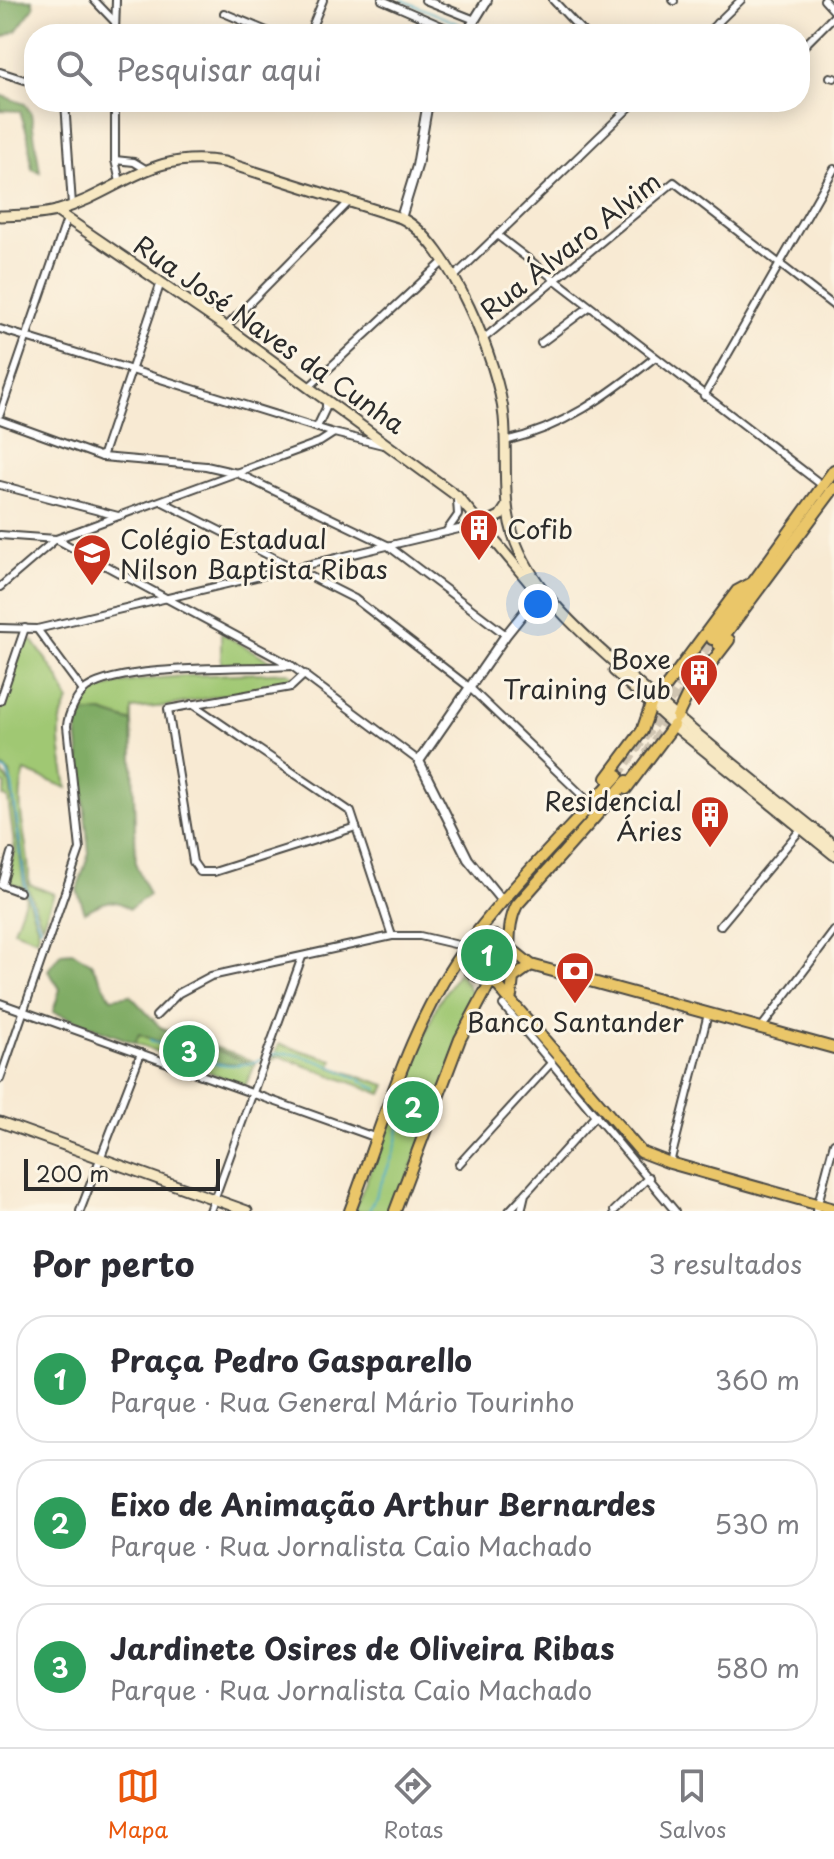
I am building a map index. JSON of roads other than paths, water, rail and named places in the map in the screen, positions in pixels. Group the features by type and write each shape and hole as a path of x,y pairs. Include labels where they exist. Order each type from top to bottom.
{"main road":[{"path":"0,216 56,211 178,158 213,160 401,218 418,228 444,261 482,340 499,392 505,441 506,507 517,544 540,591 653,702 834,855"},
{"name":"Rua José Naves da Cunha","path":"56,211 226,327 457,496 540,591"},
{"path":"350,1211 421,1026 467,947 502,901 572,834 612,805 675,721 689,692 756,604 757,585 834,470"},
{"path":"715,642 834,488"},
{"path":"483,524 500,516 506,507"},
{"path":"572,834 587,800 630,750 645,726 653,702 737,591 757,585"},
{"path":"675,721 834,845"},
{"path":"395,1211 460,1039 508,964 507,945 517,905 572,834 622,778"},
{"path":"502,901 510,926"},
{"path":"475,938 495,936 531,965 834,1048"},
{"path":"467,947 464,956 468,969 479,978 496,983 507,1001 531,1023 641,1152 817,1208 834,1209"},
{"path":"507,1001 513,978 531,965"},
{"path":"531,1023 531,1039"},
{"path":"0,1122 247,1211"},
{"path":"606,1126 627,1138"}],"street":[{"path":"94,0 115,22"},
{"path":"115,22 116,0"},
{"path":"313,24 323,0"},
{"path":"382,0 437,24"},
{"path":"402,9 406,0"},
{"path":"425,0 475,20"},
{"path":"472,24 487,0"},
{"path":"553,0 576,24"},
{"path":"717,23 741,0"},
{"path":"810,39 834,14 824,0"},
{"path":"224,13 250,24"},
{"path":"0,72 24,80"},
{"path":"66,112 72,205"},
{"path":"115,112 115,160 120,182"},
{"path":"401,218 417,166 426,112"},
{"path":"452,279 625,112"},
{"path":"115,160 134,162 147,170"},
{"path":"704,396 834,169"},
{"name":"Rua Álvaro Alvim","path":"482,340 674,182 834,306"},
{"path":"226,327 348,203"},
{"path":"0,414 67,219"},
{"path":"497,235 822,485"},
{"path":"308,388 444,261"},
{"path":"102,457 161,282"},
{"path":"541,343 589,307"},
{"path":"0,329 334,433 391,447"},
{"path":"505,441 538,433 579,413 654,358"},
{"path":"317,427 326,408 326,400"},
{"path":"0,420 102,457 206,466 237,473 387,545 506,635"},
{"path":"0,587 56,539 208,485 320,442 334,433"},
{"path":"206,466 208,485"},
{"path":"0,485 118,516"},
{"path":"446,532 458,515 457,496"},
{"path":"163,502 355,599 469,687 587,800"},
{"path":"0,628 37,629 483,524"},
{"path":"0,535 56,539 305,674 419,761 468,859 502,901"},
{"path":"419,761 540,591"},
{"path":"0,701 25,628"},
{"path":"37,629 83,691"},
{"path":"0,1079 80,849 76,788 67,726 68,716 83,691 112,678 292,666"},
{"path":"305,674 291,687 168,709 193,862 200,872 214,872 356,827"},
{"path":"192,704 351,812 392,936"},
{"path":"720,926 801,829"},
{"path":"11,853 1,885 20,892"},
{"path":"761,1028 834,931"},
{"path":"156,1016 179,993 196,982 392,936 420,936 467,947"},
{"path":"210,1211 302,957"},
{"path":"507,1001 531,1039 675,1211"},
{"path":"0,1003 377,1139"},
{"path":"670,1163 708,1014"},
{"path":"80,1211 141,1053"},
{"path":"459,1164 552,1062"},
{"path":"509,1211 596,1115"},
{"path":"817,1208 834,1143"},
{"path":"614,1211 649,1177"},
{"path":"521,1211 525,1194"}],"waterway":[{"path":"402,0 459,24"},
{"path":"0,768 7,772 12,784 25,886 40,928"},
{"path":"150,1040 219,1064 248,1064 262,1059"},
{"path":"268,1056 279,1053 308,1058 378,1089"},
{"path":"369,1211 395,1148 399,1122 397,1111"}],"tunnel":[{"path":"618,775 712,639"},
{"path":"696,676 718,644"},
{"path":"647,754 686,689"}],"place":[{"name":"Cofib","path":"479,562"},
{"name":"Colégio Estadual Nilson Baptista Ribas","path":"92,587"},
{"name":"Boxe Training Club","path":"699,707"},
{"name":"Residencial Áries","path":"710,849"},
{"name":"Praça Pedro Gasparello","path":"487,955"},
{"name":"Banco Santander","path":"575,1005"},
{"name":"Jardinete Osires de Oliveira Ribas","path":"189,1051"},
{"name":"Eixo de Animação Arthur Bernardes","path":"413,1107"}]}
